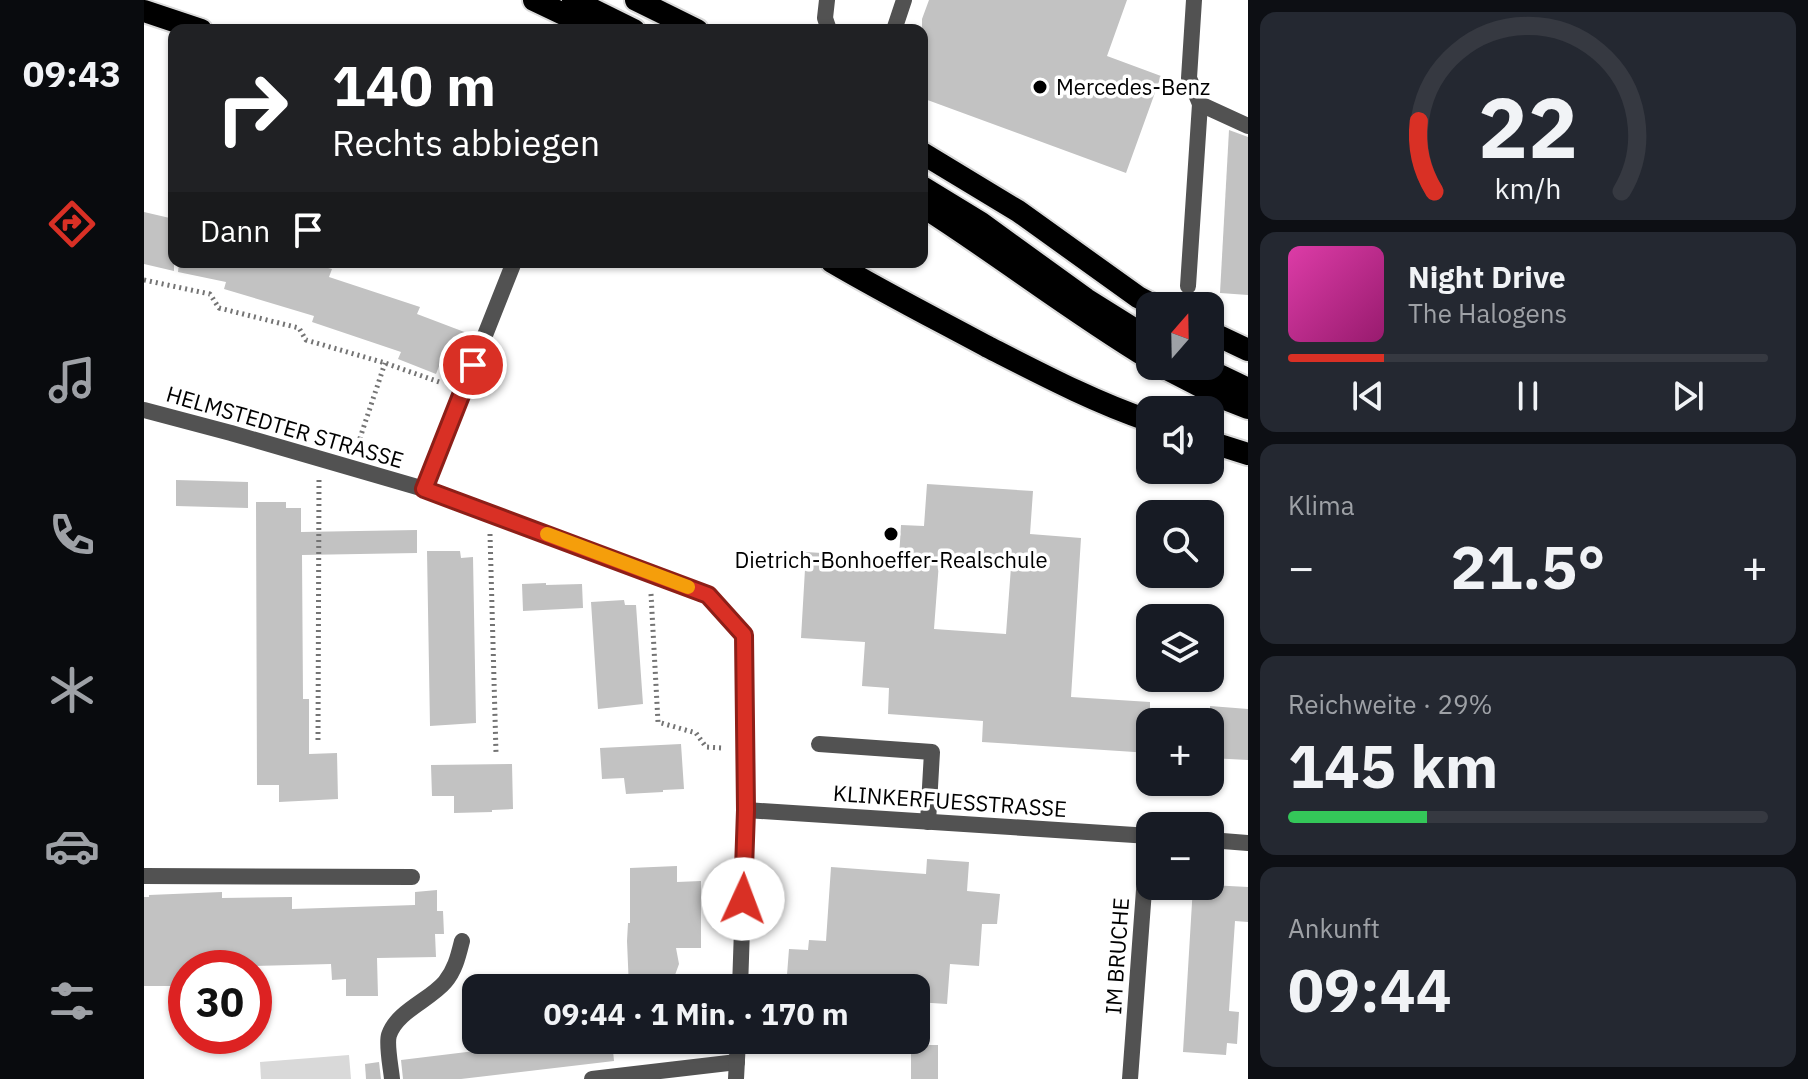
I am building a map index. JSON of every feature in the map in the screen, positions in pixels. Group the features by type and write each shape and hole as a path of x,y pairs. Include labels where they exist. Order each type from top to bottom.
{"highway":[{"path":"534,0 603,24"},
{"path":"573,0 603,24"},
{"path":"636,0 685,24"},
{"path":"144,11 183,24"},
{"path":"928,157 1018,211 1136,296"},
{"path":"928,191 981,223 1086,299 1136,346"},
{"path":"928,210 1122,332 1136,336"},
{"path":"843,268 949,327 1060,383 1136,416"},
{"path":"1224,339 1248,350"},
{"path":"1224,378 1248,389"},
{"path":"1188,380 1248,408"},
{"path":"1224,446 1248,454"}],"street":[{"path":"827,0 827,24"},
{"path":"896,24 904,0"},
{"path":"1188,286 1200,104 1189,78 1194,0"},
{"path":"1200,104 1248,126"},
{"path":"424,489 512,268"},
{"name":"HELMSTEDTER STRASSE","path":"144,410 424,489 708,595 744,635 746,810 740,974"},
{"path":"819,744 932,752 928,822"},
{"name":"KLINKERFUESSTRASSE","path":"746,810 1136,835"},
{"path":"1224,841 1248,843"},
{"path":"144,876 412,877"},
{"name":"IM BRUCHE","path":"1130,1079 1144,900"},
{"path":"392,1079 388,1036 408,1011 444,983 457,965 462,941"},
{"path":"592,1079 736,1071"}],"path":[{"path":"144,280 210,294 219,308 299,328 306,340 385,363 463,391"},
{"path":"350,468 385,363"},
{"path":"318,740 319,458"},
{"path":"490,513 496,753"},
{"path":"649,573 658,722 696,733 706,747 746,749"}],"shaded area":[{"path":"349,1055 351,1079 261,1079 260,1062"}],"building":[{"name":"Mercedes-Benz","path":"929,0 1127,0 1107,56 1161,76 1126,173 928,100 928,24 922,24"},
{"path":"1229,130 1248,137 1248,295 1220,292"},
{"path":"144,212 168,218 168,268 174,268 174,271 144,264"},
{"path":"178,268 328,268 332,269 329,277 420,307 417,314 467,333 458,358 444,353 436,374 398,359 401,352 312,322 314,316 224,289 226,282 178,272"},
{"path":"176,480 248,482 248,508 176,506"},
{"path":"927,484 1033,491 1030,534 1081,538 1071,697 1150,702 1150,708 1136,708 1136,752 982,742 983,721 888,714 889,688 862,686 865,642 801,638 806,552 899,558 901,525 924,526","holes":["939,562 1011,567 1006,634 934,629"]},
{"path":"256,502 286,502 286,508 301,508 301,532 417,530 417,553 302,555 303,699 309,699 309,754 337,753 338,799 279,802 279,785 257,785"},
{"path":"427,551 460,551 461,558 473,557 476,723 430,726"},
{"path":"522,584 582,584 583,608 523,611"},
{"path":"624,600 625,605 636,605 643,704 598,709 591,602"},
{"path":"1210,706 1248,709 1248,760 1224,759 1224,708"},
{"path":"681,744 684,789 626,794 624,778 602,779 600,748"},
{"path":"512,764 513,809 454,813 454,796 432,796 431,765"},
{"path":"927,859 969,862 967,891 1000,894 997,924 982,924 979,966 950,964 947,1004 930,1003 930,974 787,974 789,949 808,950 809,940 826,941 831,867 926,874"},
{"path":"677,866 677,882 701,881 701,948 676,948 679,964 675,974 628,974 630,868"},
{"path":"1224,886 1248,887 1248,922 1235,921 1229,1011 1239,1012 1237,1044 1227,1043 1226,1055 1183,1052 1192,900 1224,900"},
{"path":"437,890 437,911 443,911 444,934 435,934 436,957 377,958 378,996 346,996 346,979 332,980 331,964 272,966 272,950 168,950 168,986 144,986 144,897 149,895 222,892 222,898 292,897 292,909 415,905 415,892"},
{"path":"930,1045 938,1045 938,1079 911,1079 911,1054 930,1054"},
{"path":"462,1053 613,1054 614,1061 461,1079 403,1079 401,1060"},
{"path":"379,1062 381,1079 366,1079 365,1064"}],"slow traffic":[{"path":"547,534 688,587"}],"place":[{"name":"Mercedes-Benz","path":"1040,87"},
{"name":"Dietrich-Bonhoeffer-Realschule","path":"891,534"}],"route":[{"path":"473,365 424,489 708,595 744,635 746,810 743,899"}]}
